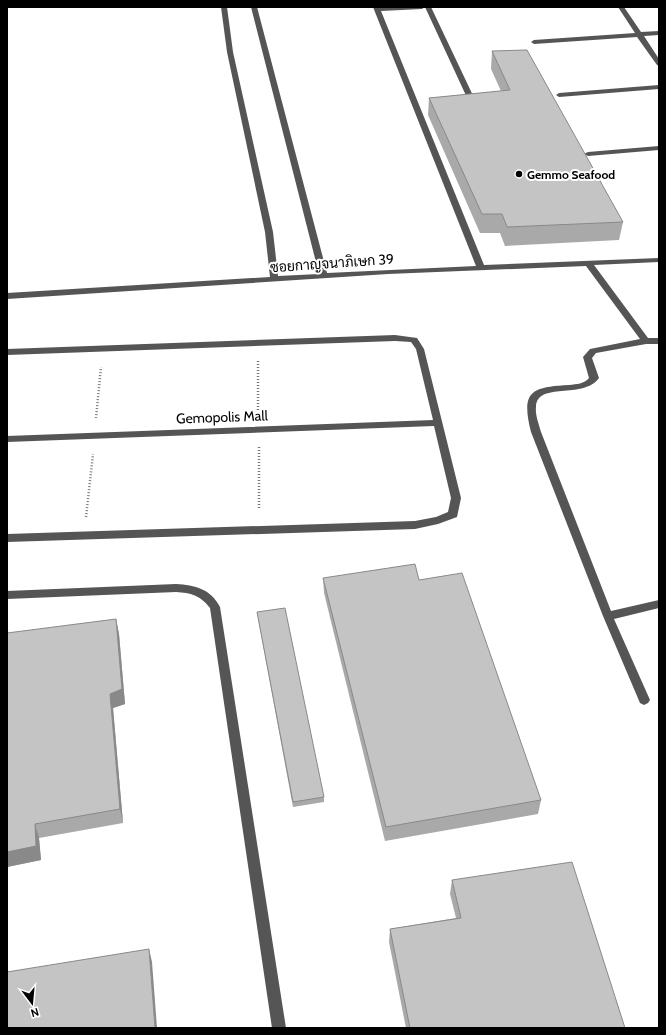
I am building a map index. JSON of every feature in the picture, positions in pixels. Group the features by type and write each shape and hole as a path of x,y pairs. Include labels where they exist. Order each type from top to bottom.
{"street":[{"path":"224,7 230,52 269,232 274,280"},
{"path":"254,7 324,276"},
{"path":"422,7 377,8 421,109 481,268"},
{"path":"428,7 474,104 466,104"},
{"path":"622,7 659,64"},
{"path":"534,42 659,33"},
{"path":"559,95 659,87"},
{"path":"588,154 659,148"},
{"name":"ซอยกาญจนาภิเษก 39","path":"7,296 324,276 587,262 659,260"},
{"path":"587,262 646,341"},
{"path":"7,352 395,338 414,340 420,349 456,498 454,514 438,520 415,525 7,538"},
{"path":"644,700 608,616 536,432 530,406 536,395 543,391 579,387 591,382 594,378 587,357 593,351 646,341 659,341"},
{"name":"Gemopolis Mall","path":"7,439 438,423"},
{"path":"7,595 176,588 197,589 208,596 215,606 279,1028"},
{"path":"608,616 659,604"}],"building":[{"name":"Gemmo Seafood","path":"527,50 623,222 507,227 502,214 482,214 429,98 510,90 492,51"},
{"path":"415,564 419,580 462,573 541,800 386,827 323,578"},
{"path":"285,608 324,797 293,802 257,612"},
{"path":"116,619 122,689 110,694 120,809 35,824 36,846 7,852 7,633"},
{"path":"572,862 625,1028 410,1028 390,929 461,918 452,880"},
{"path":"149,949 155,1028 7,1028 7,972"}],"place":[{"name":"Gemmo Seafood","path":"519,174"}]}
